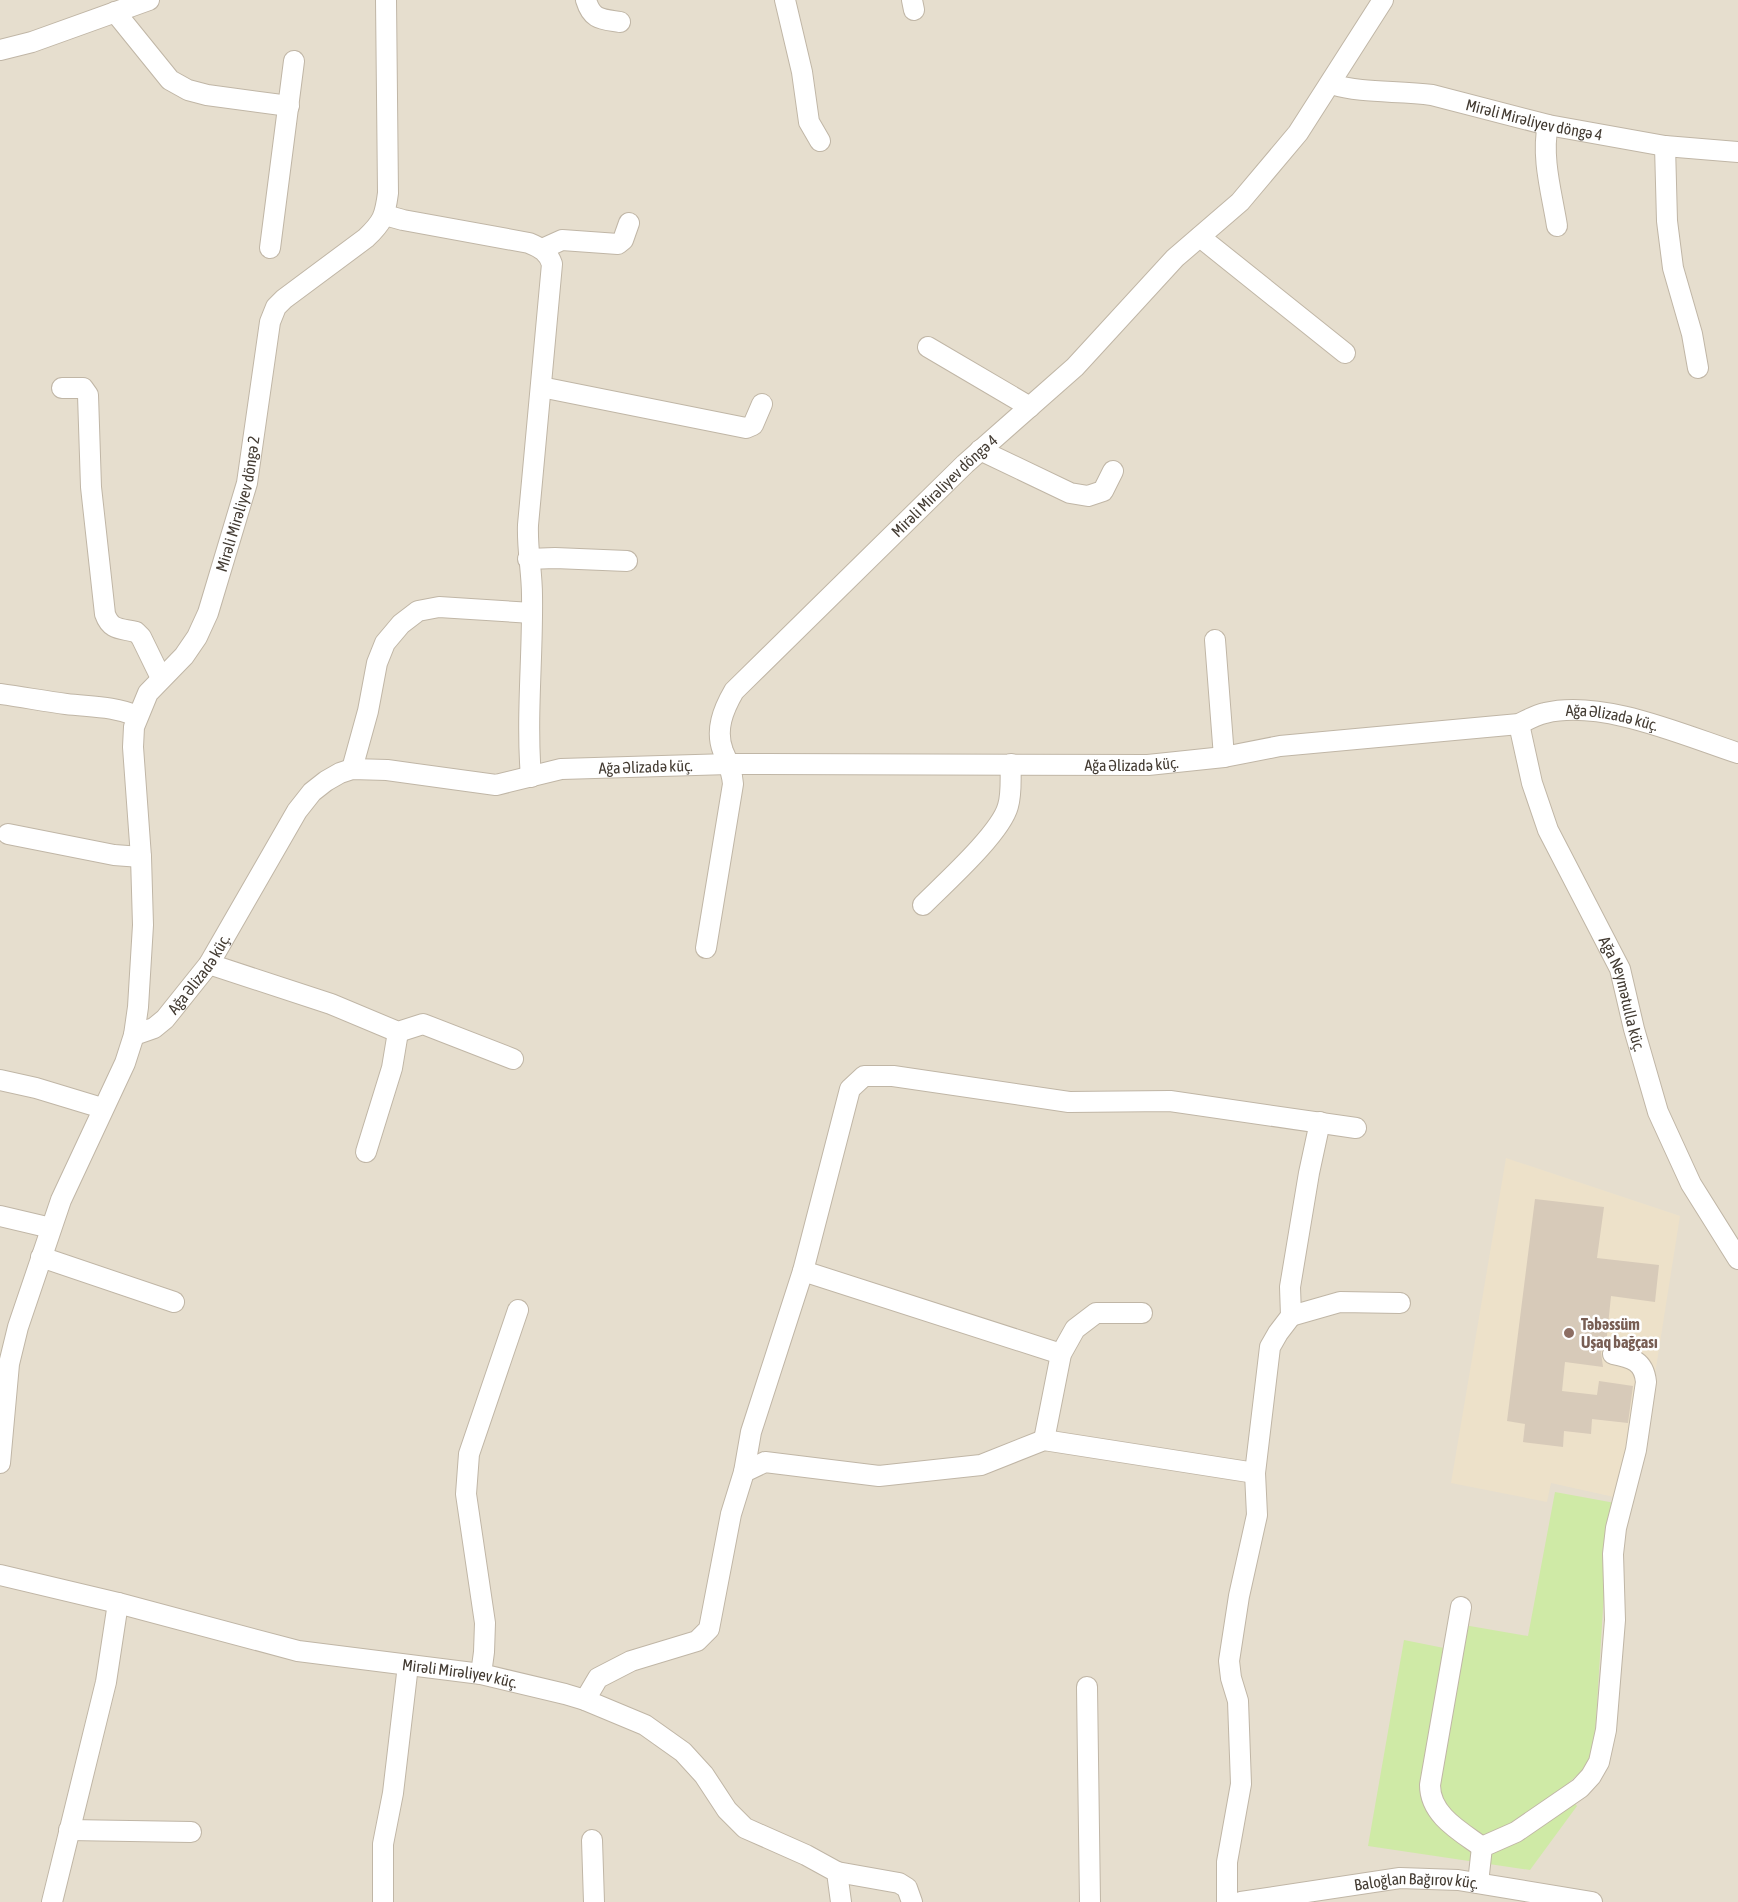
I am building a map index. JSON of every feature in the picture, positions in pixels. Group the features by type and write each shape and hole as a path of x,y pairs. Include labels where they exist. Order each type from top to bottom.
{"street":[{"path":"0,50 32,42 149,0"},
{"path":"386,0 388,192 385,215 529,243 542,249 549,256 552,264 528,525 528,559 532,591 531,777"},
{"path":"586,0 590,12 600,19 620,22"},
{"path":"785,0 802,72 809,122 820,141"},
{"name":"Mirəli Mirəliyev döngə 4","path":"706,948 731,797 732,774 720,741 720,727 727,704 734,691 980,450 1075,367 1175,258 1240,202 1298,133 1383,0"},
{"path":"116,12 170,80 188,90 207,95 289,106"},
{"path":"270,248 294,61"},
{"name":"Mirəli Mirəliyev döngə 4","path":"1331,84 1348,89 1432,95 1548,124 1665,146 1738,152"},
{"path":"1548,124 1545,137 1546,151 1557,226"},
{"path":"1665,146 1667,221 1673,268 1692,334 1698,368"},
{"name":"Mirəli Mirəliyev döngə 2","path":"134,1035 143,925 141,857 133,747 137,716 148,693 184,656 197,637 208,614 236,522 252,458 270,322 276,307 284,298 366,238 378,227 385,215"},
{"path":"542,249 562,240 618,244 623,240 629,223"},
{"path":"1200,237 1346,353"},
{"path":"928,347 1030,407"},
{"path":"541,387 746,428 753,425 762,404"},
{"path":"62,388 82,388 88,395 91,486 105,614 108,623 115,629 136,632 161,678"},
{"path":"980,450 1070,493 1088,496 1103,490 1113,471"},
{"path":"528,559 627,561"},
{"path":"352,769 368,711 377,663 385,643 401,624 418,611 439,607 532,614"},
{"path":"1215,640 1224,757"},
{"path":"0,694 68,704 101,706 137,716"},
{"name":"Ağa Əlizadə küç.","path":"134,1035 154,1028 165,1019 210,964 297,811 312,792 326,781 352,769 387,770 496,784 561,769 729,764 1148,765 1224,757 1280,746 1519,724 1536,716 1560,710 1606,712 1738,753"},
{"name":"Ağa Neymətulla küç.","path":"1519,724 1532,783 1548,830 1620,969 1634,1029 1658,1112 1691,1184 1738,1259"},
{"path":"923,905 992,834 1003,818 1008,805 1011,764"},
{"path":"8,834 114,855 141,857"},
{"path":"210,964 331,1004 398,1032 423,1024 513,1059"},
{"path":"366,1152 392,1068 398,1032"},
{"path":"0,1463 9,1364 18,1327 69,1180 125,1063 134,1035"},
{"path":"585,1700 598,1678 631,1661 697,1641 709,1629 731,1514 744,1472 752,1432 802,1272 850,1089 864,1076 893,1076 1069,1102 1170,1101 1356,1128"},
{"path":"0,1080 36,1088 102,1108"},
{"path":"1291,1316 1290,1287 1320,1122"},
{"path":"0,1216 51,1228"},
{"path":"41,1257 174,1302"},
{"path":"802,1272 1061,1354"},
{"path":"1227,1902 1227,1862 1241,1785 1238,1701 1229,1661 1239,1596 1257,1515 1256,1473 1270,1347 1291,1316 1340,1302 1400,1303"},
{"path":"481,1674 485,1623 466,1494 469,1454 518,1310"},
{"path":"1044,1440 1061,1354 1075,1329 1096,1313 1142,1313"},
{"path":"1482,1847 1516,1832 1580,1788 1591,1776 1603,1750 1615,1620 1613,1554 1615,1536 1636,1450 1646,1382 1641,1364 1630,1358 1613,1354"},
{"path":"744,1472 765,1462 879,1476 981,1465 1044,1440 1256,1473"},
{"name":"Mirəli Mirəliyev küç.","path":"0,1575 118,1603 298,1651 481,1674 585,1700 645,1725 683,1752 704,1775 727,1810 745,1828 806,1855 837,1872 899,1883 907,1888 912,1902"},
{"path":"52,1902 106,1682 118,1603"},
{"path":"1461,1607 1430,1796 1434,1807 1451,1824 1482,1847"},
{"path":"383,1902 383,1844 393,1793 408,1665"},
{"path":"1088,1687 1090,1902"},
{"path":"69,1830 191,1832"},
{"path":"592,1840 594,1902"},
{"path":"1478,1883 1482,1847"},
{"path":"837,1872 841,1902"},
{"name":"Baloğlan Bağırov küç.","path":"1241,1902 1400,1878 1448,1879 1592,1902"}],"shaded area":[{"path":"0,0 1738,0 1738,1902 0,1902"},
{"name":"Təbəssüm Uşaq bağçası","path":"1506,1158 1680,1216 1643,1450 1632,1501 1551,1483 1547,1502 1451,1483"}],"green space":[{"path":"1555,1492 1615,1503 1607,1545 1594,1752 1586,1767 1562,1789 1577,1806 1530,1870 1368,1846 1404,1640 1459,1651 1464,1625 1528,1636"}],"building":[{"path":"1535,1199 1604,1207 1597,1258 1659,1265 1655,1302 1611,1296 1606,1345 1601,1352 1603,1367 1565,1362 1562,1391 1597,1395 1599,1381 1633,1386 1628,1423 1592,1419 1591,1434 1564,1431 1563,1447 1523,1442 1525,1424 1507,1421"}],"place":[{"name":"Təbəssüm Uşaq bağçası","path":"1569,1333"}]}
